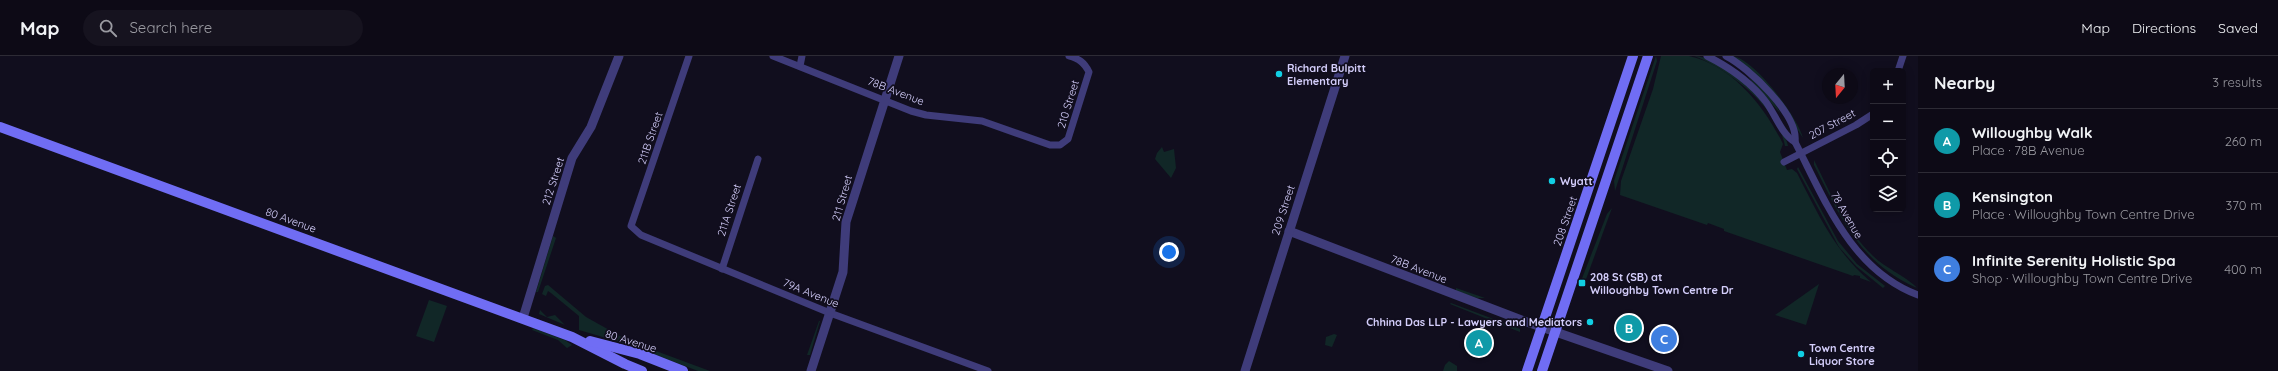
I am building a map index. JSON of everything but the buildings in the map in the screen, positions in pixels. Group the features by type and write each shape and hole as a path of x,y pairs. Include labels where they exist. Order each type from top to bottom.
{"main road":[{"name":"208 Street","path":"1527,371 1633,56"},
{"path":"1542,371 1648,56"},
{"name":"80 Avenue","path":"0,127 523,318 572,337 642,371"},
{"name":"80 Avenue","path":"572,337 640,354 682,371"}],"street":[{"name":"212 Street","path":"523,318 572,158 591,127 619,56"},
{"name":"211B Street","path":"631,226 689,56"},
{"name":"78B Avenue","path":"773,56 884,101 926,115 982,120 1050,145 1060,145"},
{"path":"800,66 802,56"},
{"name":"211 Street","path":"811,371 843,272 846,222 899,56"},
{"name":"210 Street","path":"1060,145 1068,139 1089,72 1086,65 1069,56"},
{"name":"209 Street","path":"1245,371 1345,56"},
{"name":"78 Avenue","path":"1707,56 1729,68 1753,87 1774,113 1790,139 1795,142"},
{"name":"78 Avenue","path":"1726,56 1746,69 1764,85 1787,117 1795,133 1795,142 1839,227 1854,248 1870,266 1904,289 1918,295"},
{"path":"1899,68 1903,56"},
{"name":"207 Street","path":"1784,162 1856,125 1870,116"},
{"name":"211A Street","path":"722,269 758,159"},
{"name":"79A Avenue","path":"631,226 641,235 830,313 988,371"},
{"name":"78B Avenue","path":"1289,231 1542,328 1668,371"}],"green space":[{"path":"1656,56 1657,61 1615,191 1614,181"},
{"path":"1661,56 1689,56 1705,61 1719,68 1733,78 1757,102 1776,130 1783,144 1780,152 1787,170 1792,169 1797,173 1828,232 1847,258 1871,282 1860,278 1860,276 1853,276 1724,231 1724,229 1708,223 1707,225 1620,195 1621,181 1653,89"},
{"path":"1694,56 1707,59 1721,66 1751,90 1775,119 1784,134 1788,146 1785,146 1781,132 1773,118 1750,92 1722,70"},
{"path":"1731,56 1740,59 1751,66 1762,77 1784,103 1793,117 1803,138 1790,118"},
{"path":"1748,77 1767,93 1781,114"},
{"path":"1162,147 1164,152 1174,149 1176,168 1171,178 1155,159 1157,153"},
{"path":"1814,160 1839,211 1863,246 1878,260 1914,284 1917,288 1897,277 1880,265 1866,252 1854,237 1833,203 1814,165"},
{"path":"1798,167 1838,241 1857,264 1885,286 1883,288 1856,266 1839,247 1797,169"},
{"path":"1612,208 1585,282 1581,281 1607,214"},
{"path":"553,236 556,238 538,292 536,292"},
{"path":"1819,284 1806,325 1775,315"},
{"path":"548,285 586,317 629,341 710,371 698,371 630,345 579,330 579,316 548,291 546,296 542,294 545,286"},
{"path":"1456,288 1485,298 1477,298 1456,291"},
{"path":"429,300 447,306 434,342 416,336"},
{"path":"1451,303 1520,329 1520,332 1450,304"},
{"path":"540,310 547,317 555,315 565,325 539,314"},
{"path":"819,321 810,355 807,355"},
{"path":"533,328 565,340 572,345 567,348 558,340 532,330"},
{"path":"1334,334 1337,335 1332,347 1325,345 1326,337"},
{"path":"1449,361 1457,366 1457,371 1443,371 1445,365"}],"place":[{"name":"Richard Bulpitt Elementary","path":"1279,74"},
{"name":"Wyatt","path":"1552,181"},
{"name":"208 St (SB) at Willoughby Town Centre Dr","path":"1582,283"},
{"name":"Chhina Das LLP - Lawyers and Mediators","path":"1590,322"},
{"name":"Kensington","path":"1629,328"},
{"name":"Infinite Serenity Holistic Spa","path":"1664,339"},
{"name":"Willoughby Walk","path":"1479,343"},
{"name":"Town Centre Liquor Store","path":"1801,354"}]}
